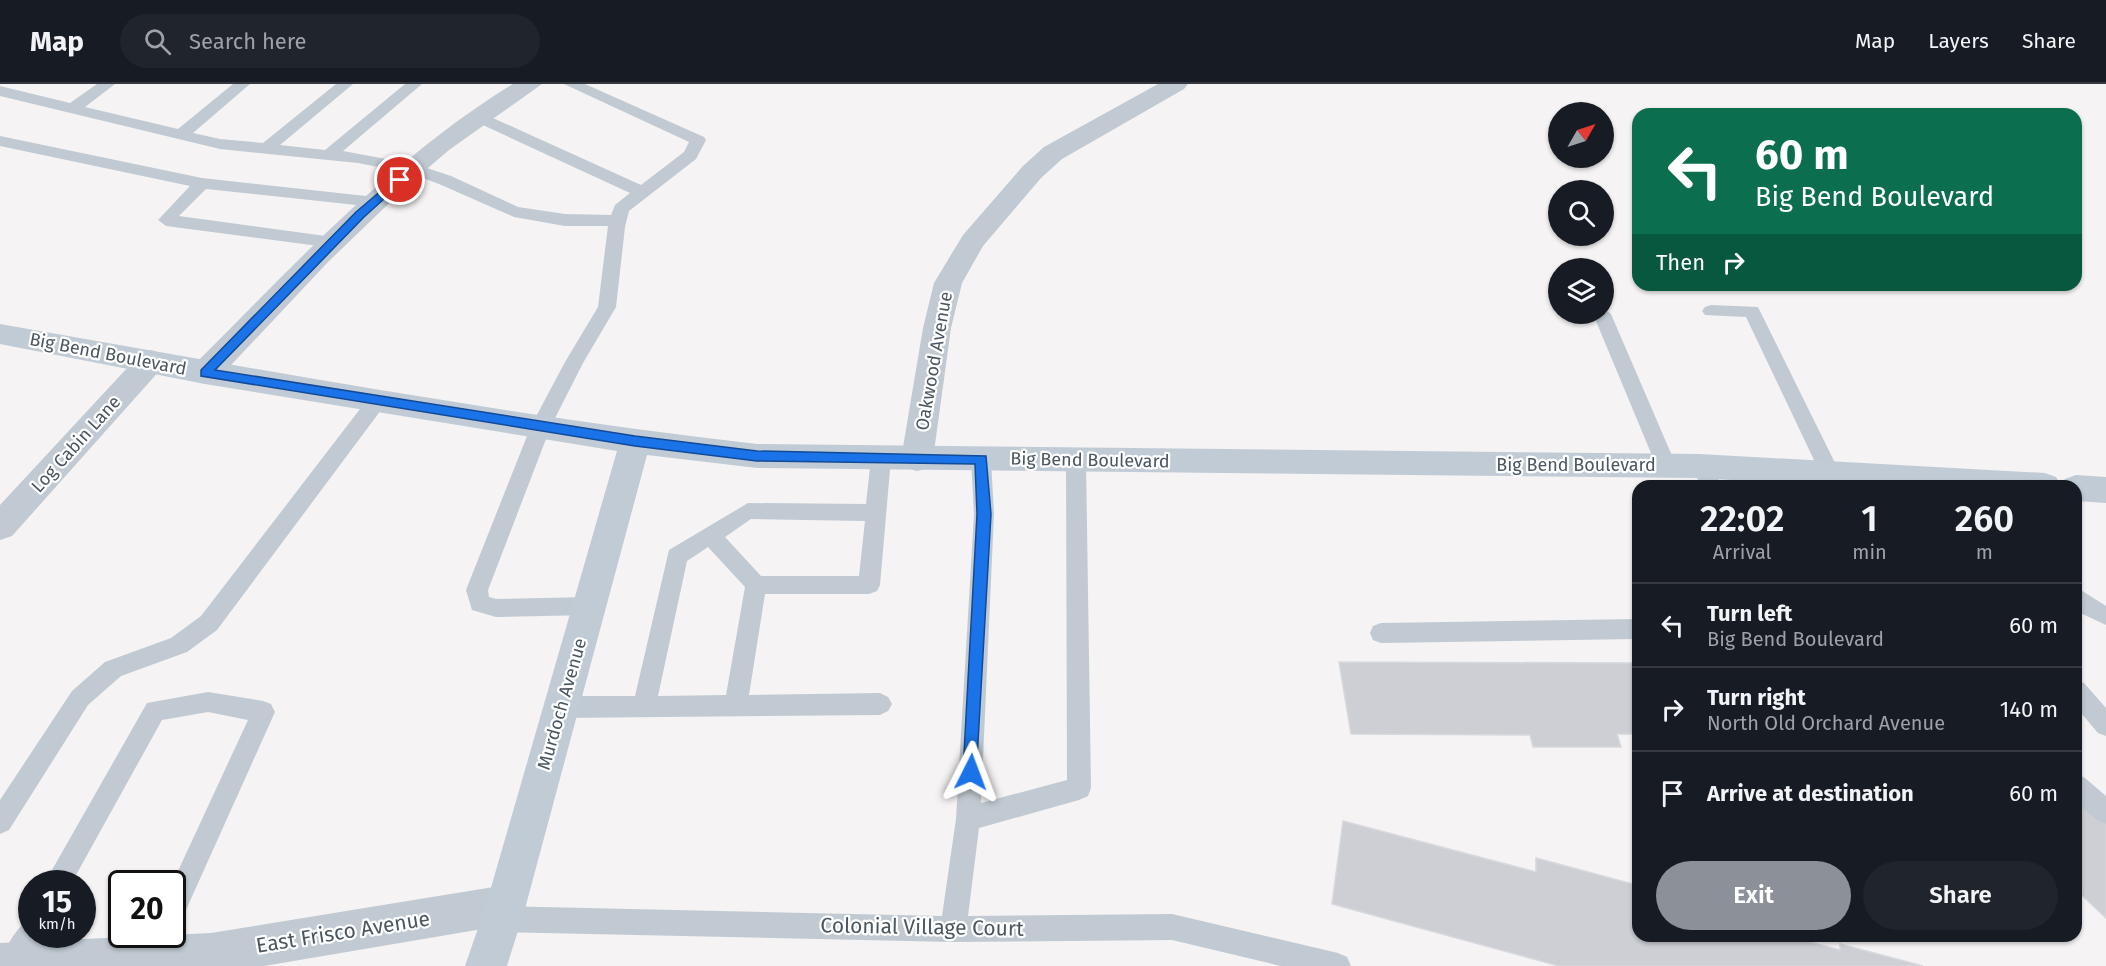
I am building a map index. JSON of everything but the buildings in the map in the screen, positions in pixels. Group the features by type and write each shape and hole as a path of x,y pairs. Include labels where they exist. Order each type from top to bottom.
{"main road":[{"name":"Big Bend Boulevard","path":"0,334 205,373 635,441 757,456 1666,465 1706,476 1830,473 1915,480"},
{"name":"Murdoch Avenue","path":"486,966 504,912 635,441"},
{"path":"2082,488 2106,490"}],"street":[{"path":"205,373 334,242 412,169 478,117 530,84"},
{"name":"Oakwood Avenue","path":"917,459 937,328 948,283 973,241 1032,172 1053,153 1176,84"},
{"name":"Log Cabin Lane","path":"0,527 151,361"},
{"name":"East Frisco Avenue","path":"170,948 211,954 504,912"},
{"name":"East Frisco Avenue","path":"15,952 110,948"}],"lane":[{"path":"71,110 106,84"},
{"path":"179,136 242,84"},
{"path":"266,149 345,84"},
{"path":"329,155 414,84"},
{"path":"572,84 698,140 690,155 621,209 607,307 574,362 541,426 477,590 480,603 496,608 590,606"},
{"path":"0,91 71,110 220,144 358,158 412,169 445,180 514,212 565,220 618,221"},
{"path":"478,117 641,192"},
{"path":"0,141 202,183 375,202"},
{"path":"202,183 166,220 334,242"},
{"path":"1711,311 1752,311 1830,473"},
{"path":"1606,324 1666,465"},
{"path":"0,822 80,698 113,669 179,645 209,623 377,400"},
{"path":"710,535 756,585 869,585 881,458"},
{"path":"953,929 968,819 984,514 981,459"},
{"path":"968,819 1079,788 1076,460"},
{"path":"644,706 677,556 748,511 876,513"},
{"path":"736,705 756,585"},
{"path":"2089,606 2106,634"},
{"path":"1381,633 1632,629"},
{"path":"2082,697 2106,725"},
{"path":"65,870 155,711 208,702 263,712 186,881"},
{"path":"561,707 880,704"},
{"path":"2082,791 2106,812"},
{"name":"Colonial Village Court","path":"504,912 953,929 1172,927 1338,966"}],"route":[{"path":"400,180 360,214 205,373 635,441 757,456 981,459 984,514 971,772"}]}
